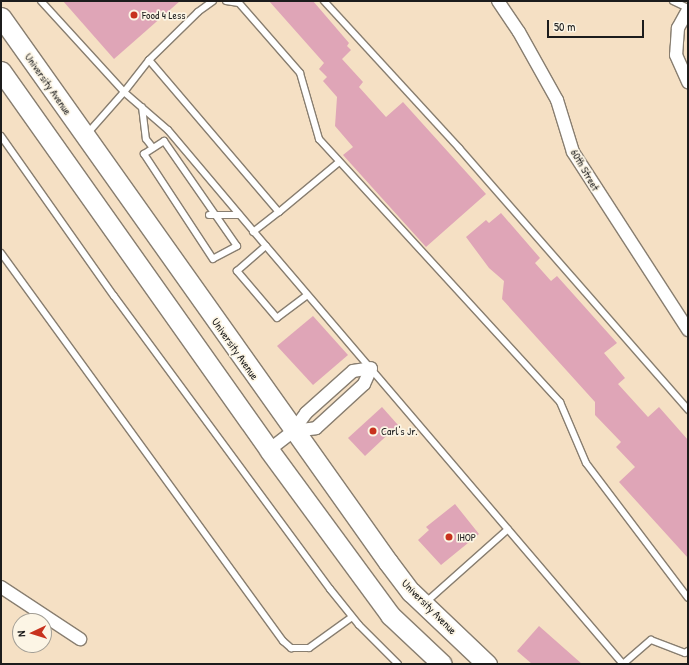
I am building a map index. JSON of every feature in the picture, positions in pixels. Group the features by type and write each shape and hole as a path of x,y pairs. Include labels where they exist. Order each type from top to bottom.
{"main road":[{"name":"University Avenue","path":"1,17 293,431 388,562 424,604 487,664"},
{"path":"1,71 268,449 390,615 442,664"}],"street":[{"name":"60th Street","path":"498,1 519,32 557,100 573,152 688,330"},
{"path":"688,9 678,28 676,55 688,82"},
{"path":"293,431 316,428 364,384 371,368"},
{"path":"268,449 293,431 306,413 353,371 371,368"},
{"path":"1,587 80,639"}],"lane":[{"path":"41,1 124,92 168,130 266,246 306,296 371,368 623,664 651,640 685,653 688,651"},
{"path":"85,137 124,92 149,60 198,12 213,1"},
{"path":"226,1 239,3 300,72 319,139 560,402 586,463 688,598"},
{"path":"324,1 460,148 688,410"},
{"path":"673,1 688,9"},
{"path":"149,60 279,212"},
{"path":"142,107 146,139 153,148"},
{"path":"1,136 196,409 352,617 398,664"},
{"path":"164,141 175,162 222,229 237,246 214,259 204,244 199,232 154,165 144,154 153,148 164,141"},
{"path":"254,232 340,162"},
{"path":"212,215 239,215"},
{"path":"227,242 234,241"},
{"path":"204,244 212,243"},
{"path":"266,246 237,271 277,318 306,296"},
{"path":"1,253 283,641 291,648 300,650 308,648 352,617"},
{"path":"424,604 508,529"}],"building":[{"path":"63,1 180,1 114,59"},
{"path":"269,1 313,1 349,43 347,46 351,50 342,59 363,82 359,87 386,117 403,102 486,194 426,247 343,155 353,147 335,126 337,97 323,81 327,77 319,69 324,63"},
{"path":"501,213 540,258 535,263 551,281 557,276 617,343 604,353 625,378 618,384 648,417 659,407 688,440 688,558 619,482 635,467 616,447 621,442 595,415 595,402 502,299 504,281 489,268 466,237 486,220 489,223"},
{"path":"313,316 348,355 313,385 277,346"},
{"name":"Carl's Jr.","path":"382,407 398,425 365,456 348,438"},
{"name":"IHOP","path":"455,504 479,534 441,565 418,540 429,530 426,527"},
{"path":"539,626 582,664 532,664 517,651"}],"place":[{"name":"Food 4 Less","path":"134,15"},
{"name":"Carl's Jr.","path":"373,431"},
{"name":"IHOP","path":"449,537"}]}
